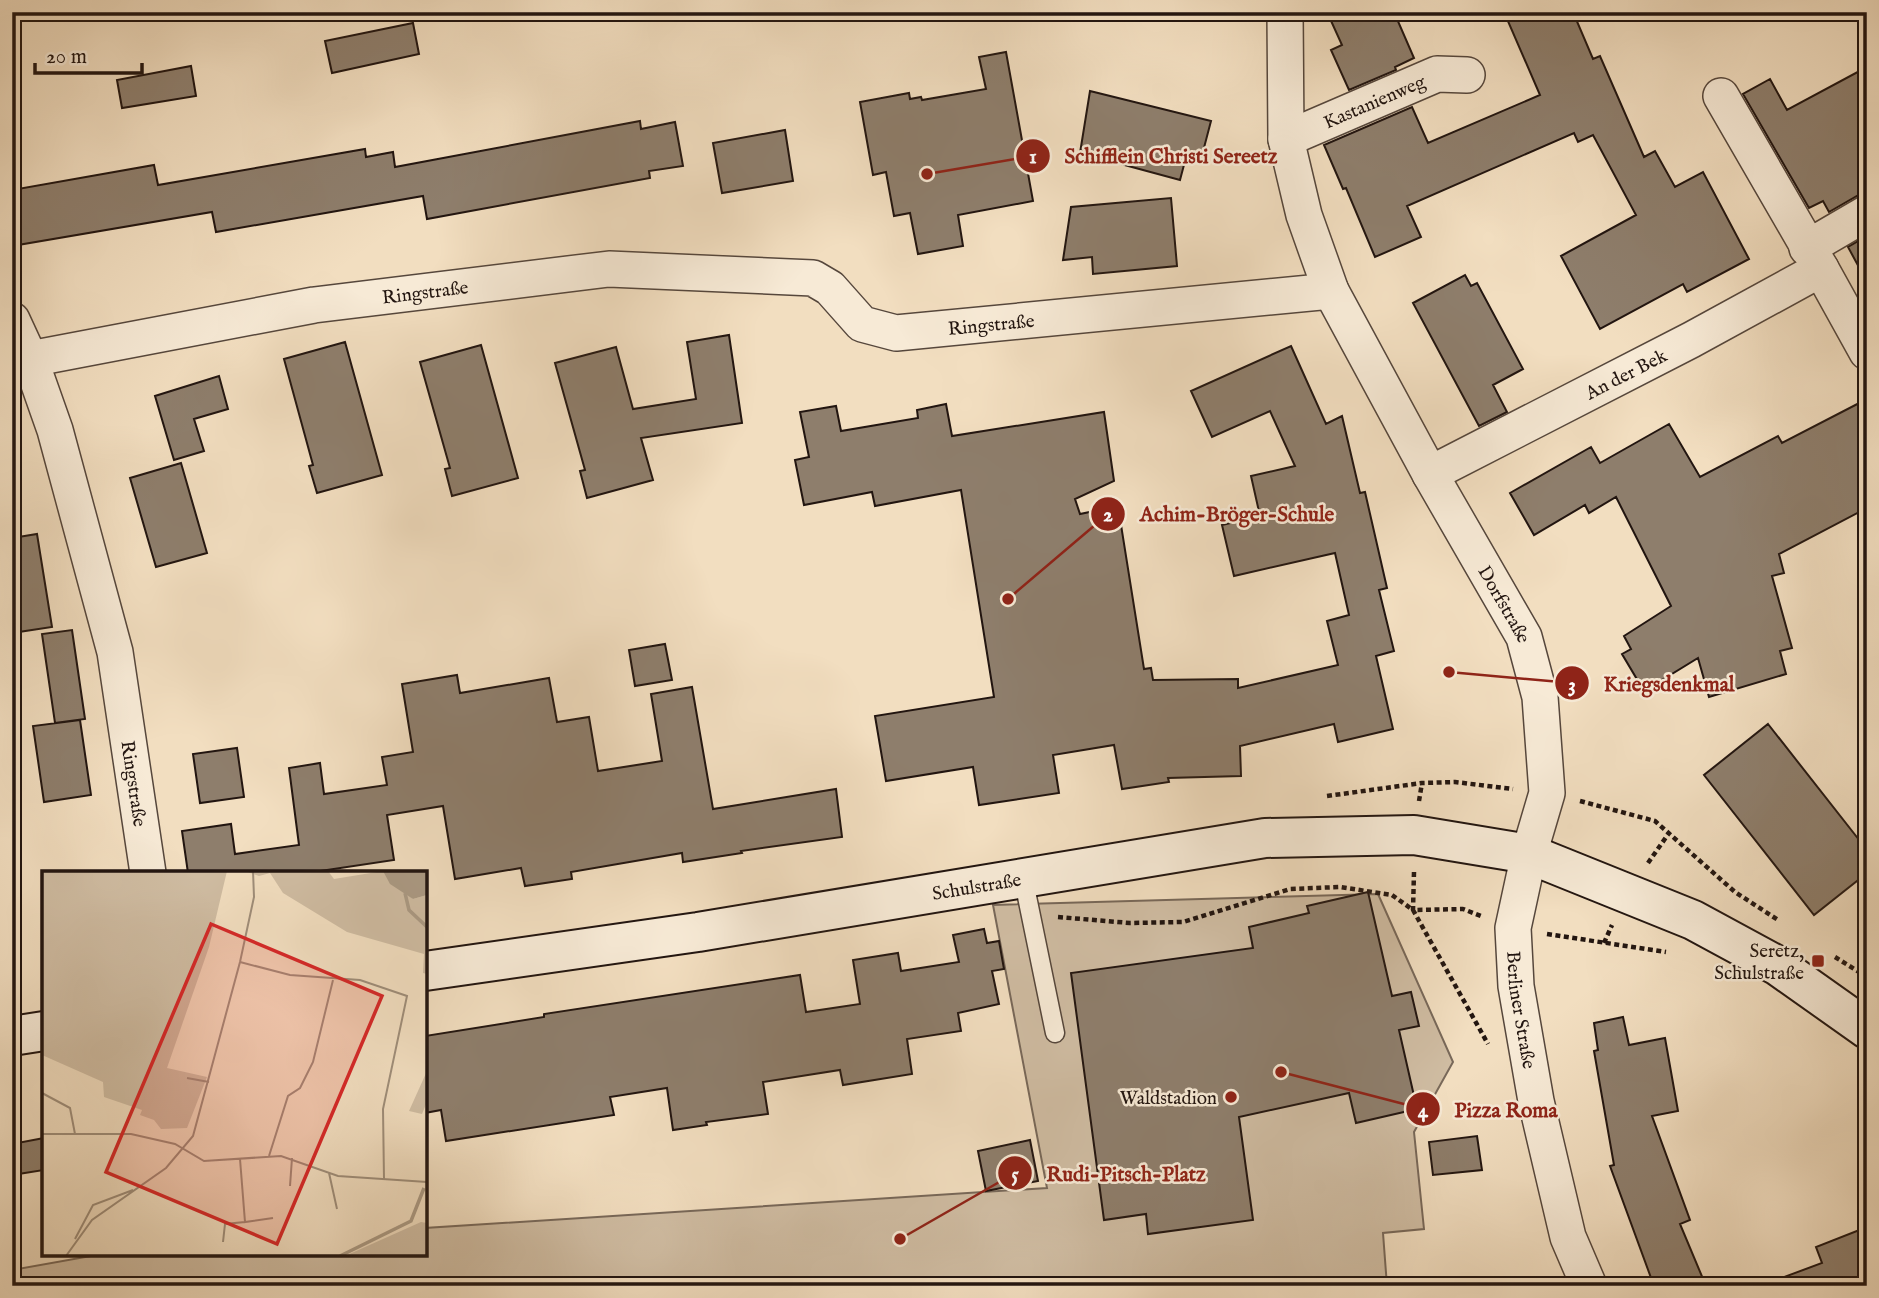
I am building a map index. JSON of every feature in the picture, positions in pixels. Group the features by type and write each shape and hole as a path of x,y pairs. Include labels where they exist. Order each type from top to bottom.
{"main road":[{"name":"Schulstraße","path":"427,971 698,932 1026,893 1265,838 1414,835 1529,854"},
{"path":"1529,854 1693,920 1778,967 1867,1029"},
{"path":"12,1036 42,1031"}],"street":[{"name":"Dorfstraße","path":"1285,12 1286,139 1304,215 1331,291 1430,474 1524,636 1540,697 1548,793 1529,854"},
{"name":"Kastanienweg","path":"1286,139 1437,74 1467,75"},
{"path":"1721,96 1867,352"},
{"name":"An der Bek","path":"1430,474 1691,340 1814,258 1867,213"},
{"name":"Ringstraße","path":"148,871 115,652 55,430 30,359 314,305 609,269 813,278 830,288 862,324 896,333 1331,291"},
{"path":"12,320 30,359"},
{"name":"Berliner Straße","path":"1529,854 1513,928 1516,986 1536,1101 1568,1237 1589,1286"}],"lane":[{"path":"1026,893 1055,1033"}],"path":[{"path":"1422,783 1455,782 1548,793 1656,821 1735,892 1779,921"},
{"path":"1026,893 1063,918 1130,923 1183,922 1290,889 1340,887 1392,895 1413,910 1491,1050"},
{"path":"1513,928 1669,953"},
{"path":"1834,956 1867,977"}],"shaded area":[{"name":"Waldstadion","path":"1378,894 1453,1062 1414,1132 1424,1229 1383,1233 1387,1286 12,1286 12,1270 91,1256 427,1256 427,1228 1047,1188 993,905"}],"building":[{"path":"1327,12 1394,12 1414,58 1395,67 1396,70 1349,90 1331,50 1342,45"},
{"path":"1504,12 1573,12 1593,59 1600,56 1644,157 1655,151 1675,187 1703,172 1749,259 1687,292 1683,284 1600,329 1561,256 1636,215 1593,135 1578,142 1574,133 1407,206 1421,237 1375,257 1346,188 1343,189 1324,145 1412,107 1428,143 1540,95"},
{"path":"413,23 419,54 332,73 325,41"},
{"path":"1006,52 1033,201 958,215 963,246 918,254 910,213 894,216 886,172 873,175 860,102 909,93 910,99 921,97 922,100 986,89 979,57"},
{"path":"191,66 196,96 122,108 117,80"},
{"path":"1867,67 1867,193 1829,212 1823,201 1809,208 1743,94 1770,79 1787,110"},
{"path":"1090,91 1211,121 1200,163 1185,161 1180,180 1080,153"},
{"path":"640,121 641,129 675,122 683,166 649,171 650,178 427,219 423,196 216,232 212,212 12,246 12,190 154,165 158,185 365,149 366,157 393,152 395,167"},
{"path":"785,130 793,181 722,193 713,143"},
{"path":"1171,198 1177,266 1093,274 1092,257 1063,260 1071,207"},
{"path":"1867,236 1867,282 1848,247"},
{"path":"1465,275 1471,286 1477,283 1523,369 1493,385 1507,412 1479,426 1413,303"},
{"path":"729,335 742,423 641,438 653,480 587,498 580,471 585,470 555,363 616,347 633,409 696,399 687,342"},
{"path":"345,342 382,475 317,493 309,466 313,465 284,359"},
{"path":"481,345 518,478 452,496 445,469 450,468 420,362"},
{"path":"1291,346 1326,424 1342,416 1360,493 1365,492 1387,588 1379,590 1394,651 1376,656 1393,729 1338,742 1334,724 1240,746 1241,776 1168,778 1169,782 1122,789 1114,745 1053,755 1059,793 979,805 973,767 886,781 875,716 994,697 961,490 875,506 872,492 804,505 795,460 809,457 800,412 836,406 841,431 918,418 917,410 946,404 952,436 1104,412 1114,481 1075,499 1080,514 1118,506 1144,669 1151,668 1153,680 1238,679 1238,688 1338,665 1327,621 1349,615 1335,553 1234,576 1222,525 1260,516 1251,476 1295,466 1270,411 1212,437 1191,391"},
{"path":"219,376 228,409 194,419 204,451 174,460 155,396"},
{"path":"1867,399 1867,508 1779,554 1784,573 1772,576 1792,648 1780,651 1786,674 1709,697 1698,658 1644,691 1622,654 1631,649 1624,636 1671,606 1616,497 1589,513 1585,505 1534,535 1510,493 1591,447 1600,463 1669,424 1700,477 1778,436 1782,443"},
{"path":"181,463 207,553 156,567 130,478"},
{"path":"37,534 52,627 12,633 12,538"},
{"path":"72,630 85,719 55,723 42,634"},
{"path":"665,644 672,680 635,686 629,650"},
{"path":"457,675 460,693 549,678 557,722 589,717 598,771 662,761 651,694 692,687 713,809 836,789 842,837 683,862 682,853 571,872 572,879 525,886 521,868 455,879 443,806 387,815 394,860 320,871 188,871 182,831 231,824 235,854 299,845 289,768 320,763 324,794 387,785 382,757 413,752 402,684"},
{"path":"80,720 91,795 44,802 33,726"},
{"path":"1768,724 1867,850 1867,873 1814,915 1704,775"},
{"path":"237,748 244,797 200,803 193,754"},
{"path":"1368,892 1392,996 1411,992 1419,1026 1399,1030 1417,1109 1356,1123 1349,1093 1239,1117 1253,1220 1148,1234 1146,1214 1104,1220 1071,973 1253,948 1249,927 1309,913 1307,906"},
{"path":"984,929 987,943 999,941 1004,969 992,971 999,1004 958,1013 961,1031 907,1039 912,1074 843,1085 840,1070 763,1082 768,1114 706,1122 707,1125 673,1130 667,1088 610,1097 614,1115 446,1141 441,1110 427,1113 427,1036 544,1017 544,1014 800,975 806,1012 860,1004 853,960 898,953 901,971 959,962 953,935"},
{"path":"1623,1017 1629,1045 1665,1038 1678,1111 1652,1116 1690,1220 1680,1224 1706,1286 1654,1286 1610,1166 1614,1165 1594,1051 1598,1050 1594,1023"},
{"path":"1477,1136 1482,1170 1433,1175 1429,1142"},
{"path":"42,1138 42,1170 12,1175 12,1144"},
{"path":"1030,1140 1038,1181 986,1191 978,1151"},
{"path":"1867,1227 1867,1280 1850,1286 1769,1286 1768,1283 1822,1263 1816,1247"}],"place":[{"name":"Schifflein Christi Sereetz","path":"927,174"},
{"name":"Achim-Bröger-Schule","path":"1008,599"},
{"name":"Kriegsdenkmal","path":"1449,672"},
{"name":"Seretz, Schulstraße","path":"1818,961"},
{"name":"Pizza Roma","path":"1281,1072"},
{"name":"Waldstadion","path":"1231,1097"},
{"name":"Rudi-Pitsch-Platz","path":"900,1239"}]}
